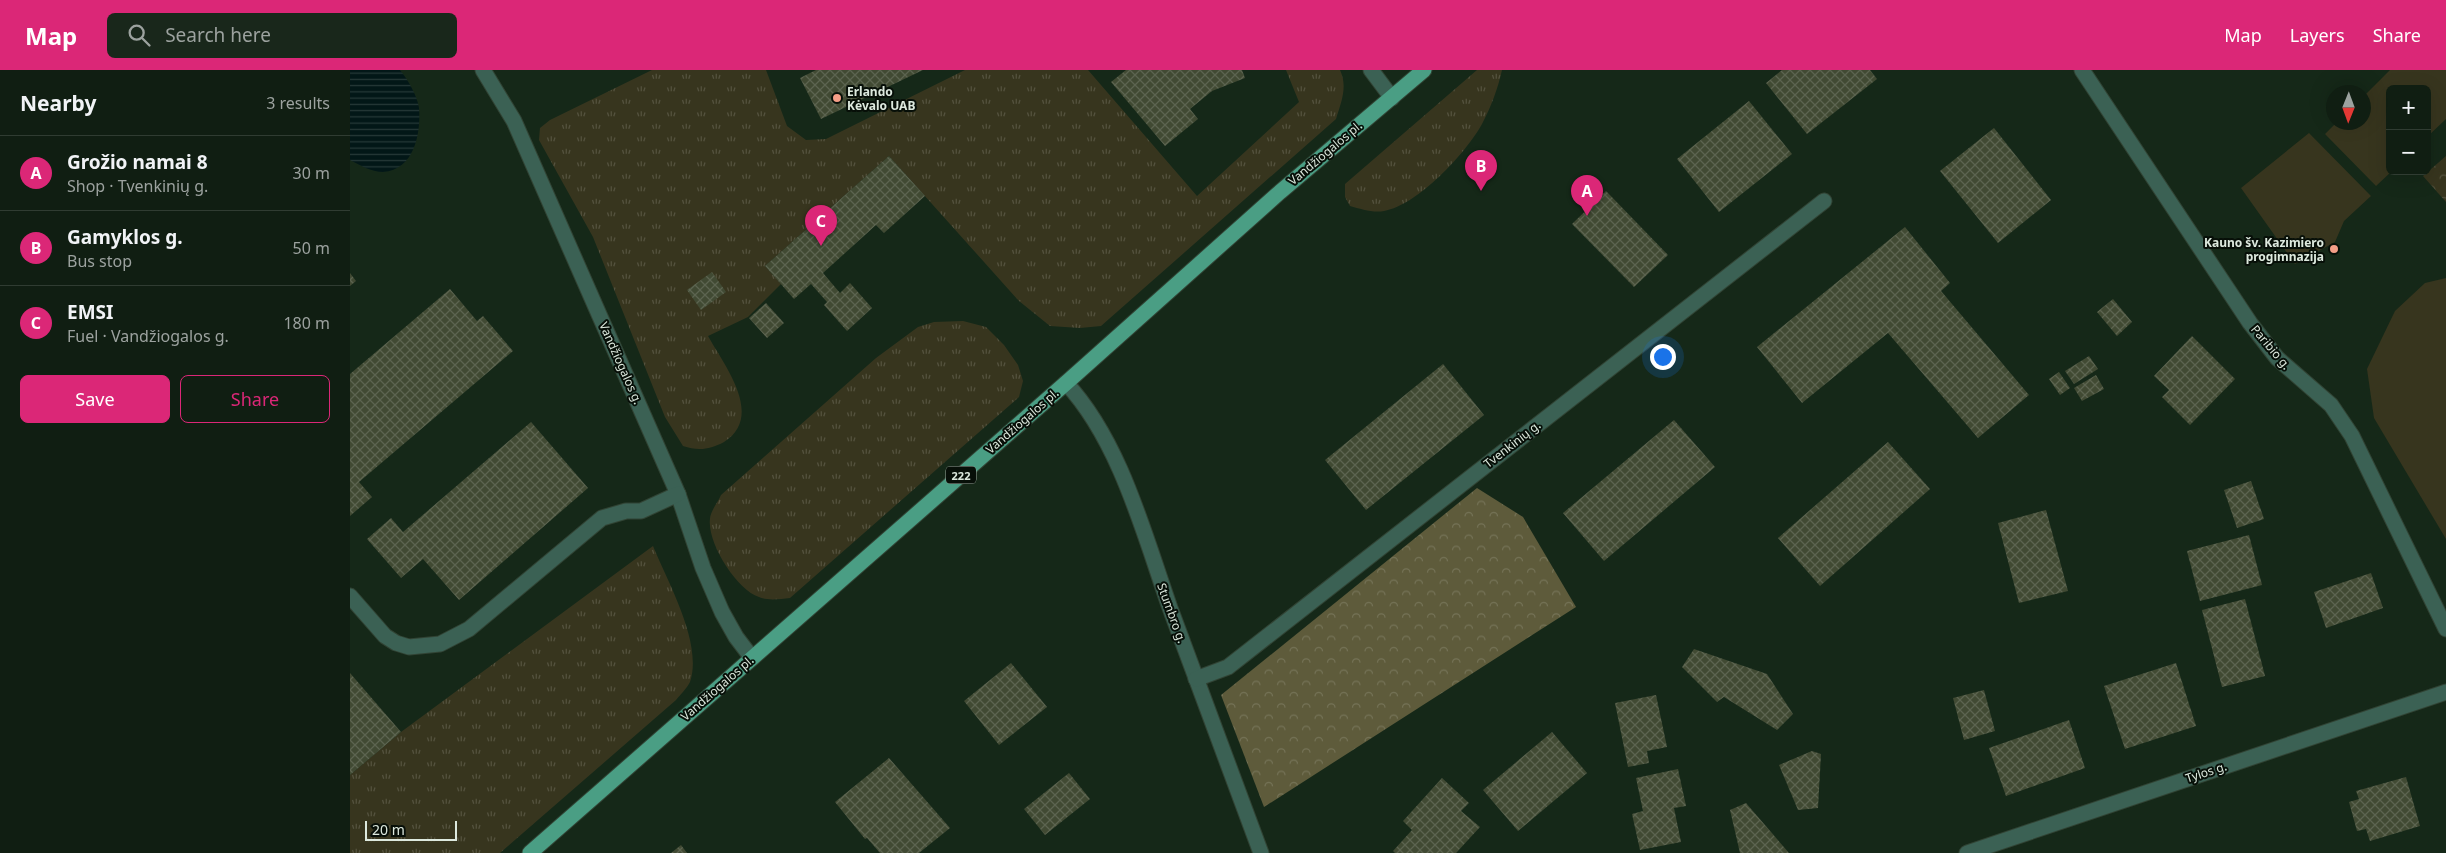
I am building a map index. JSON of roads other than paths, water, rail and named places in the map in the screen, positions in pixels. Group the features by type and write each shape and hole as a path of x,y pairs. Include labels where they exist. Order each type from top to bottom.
{"main road":[{"name":"Vandžiogalos pl.","path":"530,853 1280,192 1424,70"}],"street":[{"name":"Vandžiogalos g.","path":"483,70 514,121 678,494 703,568 722,612 736,637 752,658"},
{"path":"1371,70 1392,98"},
{"name":"Paribio g.","path":"2082,70 2250,323 2277,358 2331,405 2352,436 2446,629"},
{"name":"Tvenkinių g.","path":"1196,679 1228,667 1824,201"},
{"name":"Stumbro g.","path":"1066,382 1078,396 1109,447 1134,506 1261,853"},
{"path":"350,596 385,636 396,643 409,647 426,647 440,644 469,629 602,518 626,511 641,511 678,494"},
{"name":"Tylos g.","path":"1973,852 2446,692"}],"place":[{"name":"Erlando Kėvalo UAB","path":"837,98"},
{"name":"Gamyklos g.","path":"1481,191"},
{"name":"Grožio namai 8","path":"1587,216"},
{"name":"EMSI","path":"821,246"},
{"name":"Kauno šv. Kazimiero progimnazija","path":"2334,249"}]}
